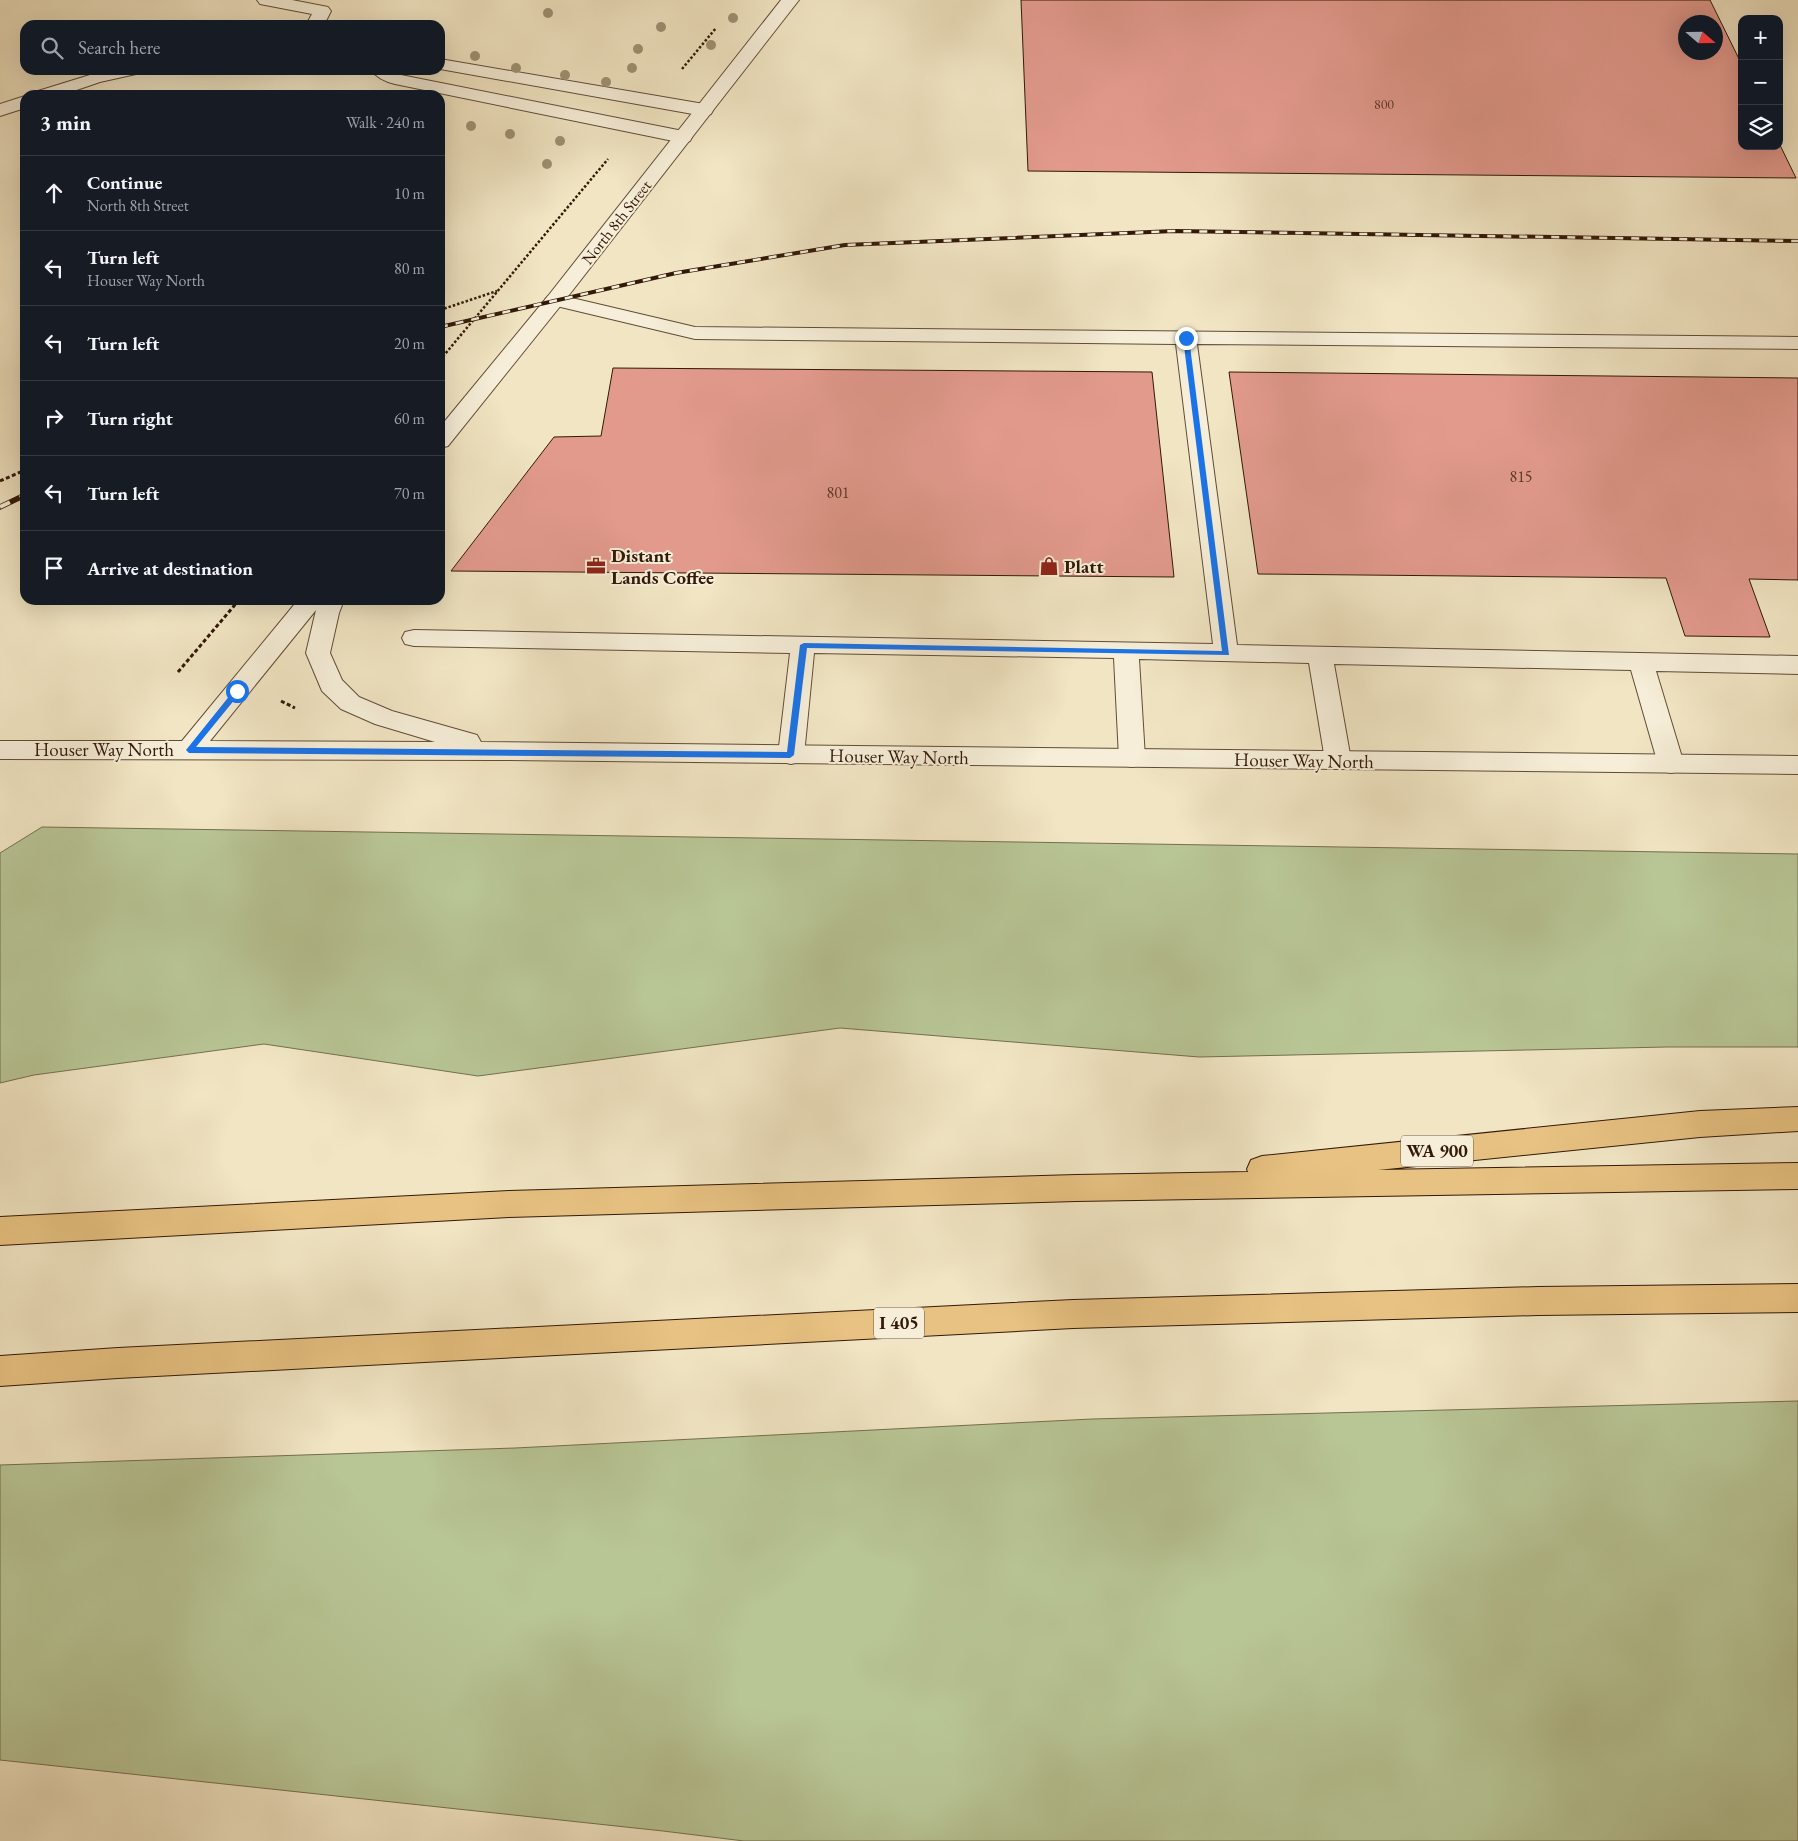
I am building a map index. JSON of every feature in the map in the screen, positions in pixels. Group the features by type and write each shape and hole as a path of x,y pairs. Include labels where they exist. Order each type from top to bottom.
{"highway":[{"name":"WA 900","path":"1076,1188 1700,1124 1798,1118"},
{"path":"0,1231 509,1204 1076,1188 1798,1176"},
{"name":"I 405","path":"0,1371 118,1363 1072,1314 1538,1301 1798,1298"}],"street":[{"path":"266,0 322,11 318,20"},
{"name":"North 8th Street","path":"445,435 555,300 790,0"},
{"path":"445,65 704,110"},
{"path":"59,90 108,75"},
{"path":"388,75 395,79 682,137"},
{"path":"0,110 20,104"},
{"path":"555,300 695,333 1798,343"},
{"path":"1186,338 1226,653"},
{"path":"189,750 307,605"},
{"path":"330,605 318,653 331,685 350,703 384,718 500,751"},
{"path":"414,638 1126,650 1798,665"},
{"path":"790,755 804,645"},
{"path":"1126,650 1132,758"},
{"path":"1320,654 1338,760"},
{"path":"1642,662 1671,764"},
{"name":"Houser Way North","path":"0,750 500,751 1798,766"}],"path":[{"path":"656,102 721,22"},
{"path":"445,354 635,128"},
{"path":"445,308 498,291"},
{"path":"0,481 20,472"},
{"path":"178,672 235,605"}],"green space":[{"path":"42,827 1798,854 1798,1047 1667,1047 1199,1057 840,1028 478,1076 264,1044 34,1075 0,1083 0,853"},
{"path":"1798,1401 1798,1841 744,1841 0,1760 0,1465 515,1448 1092,1419"}],"building":[{"path":"1021,0 1710,0 1717,15 1678,15 1678,60 1723,60 1723,26 1738,57 1738,150 1782,150 1796,178 1028,171"},
{"path":"613,368 1152,372 1174,577 451,571 554,437 601,436"},
{"path":"1229,372 1798,378 1798,580 1749,579 1770,637 1685,636 1666,578 1258,574"}],"railway":[{"path":"445,326 676,273 845,245 1174,231 1798,241"},
{"path":"0,507 20,497"}],"place":[{"name":"Distant Lands Coffee","path":"596,566"},
{"name":"Platt","path":"1049,566"}],"route":[{"path":"237,691 189,750 500,751 790,755 804,645 1226,653 1186,338"}]}
